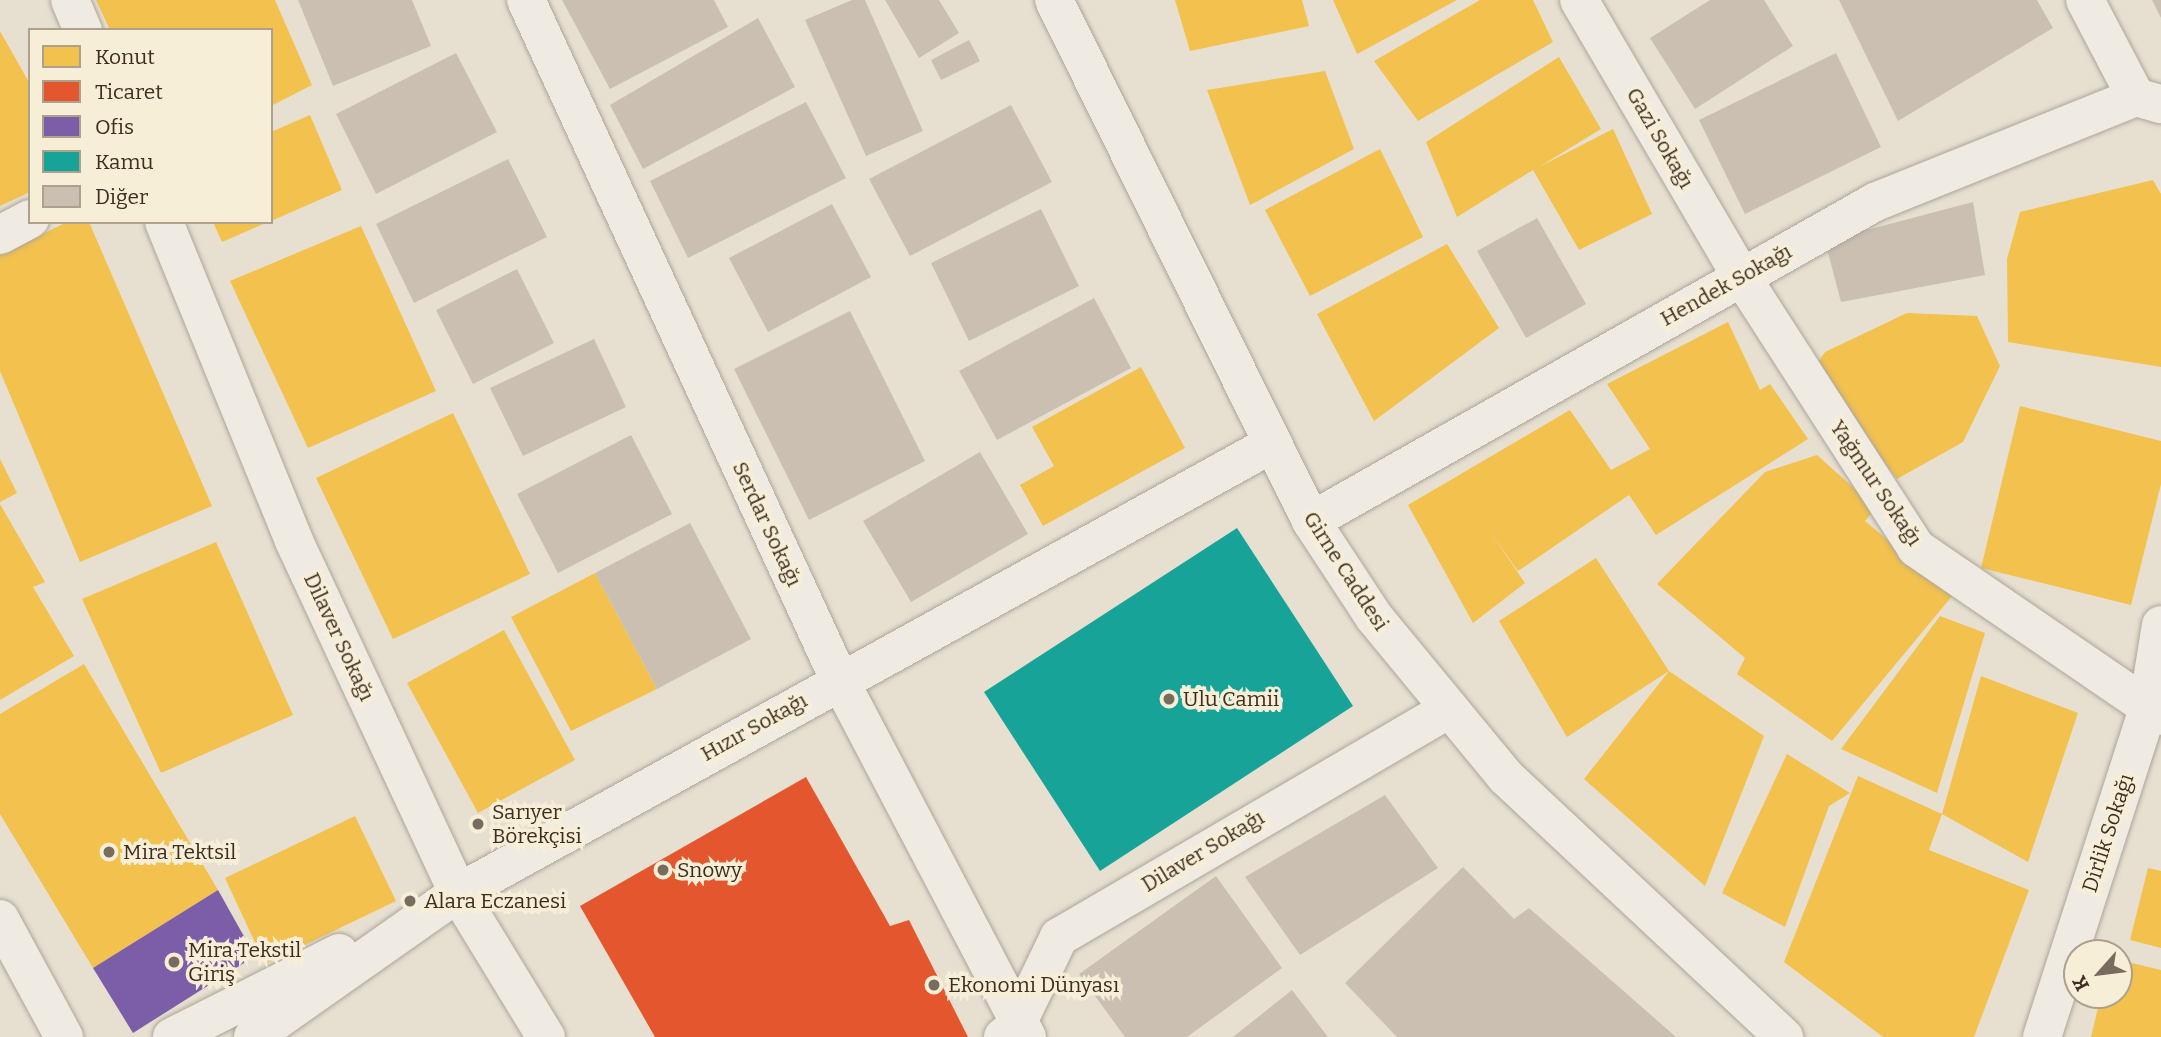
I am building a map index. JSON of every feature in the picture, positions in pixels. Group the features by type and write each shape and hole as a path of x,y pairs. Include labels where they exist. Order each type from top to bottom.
{"street":[{"path":"70,0 82,28"},
{"name":"Serdar Sokağı","path":"526,0 839,679 1015,1033"},
{"name":"Girne Caddesi","path":"1054,0 1311,521 1374,617 1506,777 1784,1037"},
{"name":"Gazi Sokağı","path":"1579,0 1741,276"},
{"path":"2085,0 2148,101"},
{"name":"Hendek Sokağı","path":"1311,521 1875,202 2148,101"},
{"path":"0,234 28,220"},
{"name":"Dilaver Sokağı","path":"164,224 294,541 458,893 546,1037"},
{"name":"Yağmur Sokağı","path":"1741,276 1916,548 2154,714"},
{"name":"Hızır Sokağı","path":"253,1037 458,893 839,679 1272,444"},
{"name":"Dirlik Sokağı","path":"2042,1037 2154,714 2161,625"},
{"name":"Dilaver Sokağı","path":"1015,1033 1059,937 1449,709"},
{"path":"172,1037 458,893"},
{"path":"0,919 64,1037"}],"building: Konut":[{"path":"96,0 275,0 312,85 273,105 273,28 109,28"},
{"path":"1175,0 1302,0 1309,26 1190,51"},
{"path":"1333,0 1457,0 1357,54"},
{"path":"1480,0 1533,0 1553,42 1418,121 1374,61"},
{"path":"0,31 28,80 28,193 0,206"},
{"path":"1559,57 1601,129 1539,167 1613,129 1652,214 1579,250 1533,170 1457,217 1426,142"},
{"path":"1325,71 1354,149 1250,205 1207,90"},
{"path":"310,115 342,190 273,220 273,131"},
{"path":"1380,149 1423,237 1310,296 1265,210"},
{"path":"2153,180 2161,194 2161,367 2008,342 2007,259 2020,212"},
{"path":"63,224 90,224 212,506 80,562 0,371 0,255"},
{"path":"214,224 263,224 222,242"},
{"path":"361,226 436,391 308,448 230,281"},
{"path":"1447,244 1499,328 1374,421 1317,314"},
{"path":"1907,313 1977,316 2000,366 1963,442 1897,479 1813,369 1825,352"},
{"path":"1728,322 1760,390 1770,384 1808,439 1656,535 1629,495 1518,571 1489,530 1525,583 1473,623 1408,505 1570,410 1611,470 1650,449 1607,384"},
{"path":"1141,367 1185,448 1043,526 1020,485 1054,466 1032,427"},
{"path":"2020,406 2161,441 2161,484 2131,605 1981,568"},
{"path":"453,413 530,574 393,639 316,478"},
{"path":"1817,455 1876,508 1865,521 1953,595 1832,741 1737,674 1745,658 1657,584 1765,472"},
{"path":"0,459 17,493 0,502"},
{"path":"0,504 45,582 33,587 74,656 0,700"},
{"path":"216,542 293,715 161,773 82,599"},
{"path":"1596,558 1669,671 1567,737 1499,621"},
{"path":"595,573 657,689 571,731 511,617"},
{"path":"1940,616 1985,633 1937,793 1841,749"},
{"path":"504,630 575,760 478,813 407,683"},
{"name":"Mira Tektsil","path":"84,664 218,890 93,968 0,814 0,714"},
{"path":"1669,671 1764,736 1705,886 1584,779"},
{"path":"1981,676 2078,713 2028,862 1942,814"},
{"path":"1787,754 1850,793 1829,806 1785,927 1722,893"},
{"path":"1858,776 1942,814 1929,850 2029,890 1974,1037 1883,1037 1784,962"},
{"path":"355,816 396,901 265,964 225,878"},
{"path":"2148,868 2161,871 2161,948 2130,939"},
{"path":"2133,963 2161,970 2161,1037 2091,1037 2098,1009 2133,1009"}],"building: Ticaret":[{"path":"806,777 890,926 909,920 968,1037 655,1037 580,906"}],"building: Ofis":[{"name":"Mira Tekstil Giriş","path":"218,890 255,956 133,1033 93,968"}],"building: Kamu":[{"name":"Ulu Camii","path":"1237,528 1353,706 1100,871 984,692"}],"building: Diğer":[{"path":"298,0 412,0 431,46 333,86"},
{"path":"562,0 714,0 728,27 610,89"},
{"path":"852,0 865,0 923,131 866,156 805,20"},
{"path":"885,0 939,0 959,33 919,58"},
{"path":"1710,0 1764,0 1793,46 1695,109 1650,38"},
{"path":"1839,0 2037,0 2053,28 1898,121"},
{"path":"2152,0 2161,0 2161,18"},
{"path":"758,18 795,87 643,169 610,105"},
{"path":"969,40 980,61 941,80 931,60"},
{"path":"456,53 497,132 376,194 336,114"},
{"path":"1836,53 1881,147 1745,214 1699,120"},
{"path":"806,102 846,178 688,258 650,181"},
{"path":"1011,105 1052,182 910,256 869,179"},
{"path":"508,159 547,237 414,303 376,224"},
{"path":"1973,202 1985,275 1841,302 1825,241"},
{"path":"832,204 871,277 768,332 729,258"},
{"path":"1041,209 1079,286 969,341 931,263"},
{"path":"1537,218 1586,304 1526,338 1477,251"},
{"path":"517,269 554,343 473,384 436,310"},
{"path":"1094,298 1131,368 997,440 959,371"},
{"path":"850,311 925,461 809,520 734,369"},
{"path":"594,339 626,407 523,456 490,388"},
{"path":"631,435 672,514 558,573 517,494"},
{"path":"980,452 1028,534 911,602 863,521"},
{"path":"690,523 751,639 657,689 595,573"},
{"path":"1385,795 1438,868 1300,955 1245,877"},
{"path":"1463,867 1514,919 1529,908 1676,1037 1397,1037 1345,983"},
{"path":"1216,876 1282,968 1187,1037 1125,1037 1079,974"},
{"path":"1292,990 1328,1037 1233,1037"}],"place":[{"name":"Ulu Camii","path":"1169,699"},
{"name":"Sarıyer Börekçisi","path":"478,824"},
{"name":"Mira Tektsil","path":"109,852"},
{"name":"Snowy","path":"663,870"},
{"name":"Alara Eczanesi","path":"410,901"},
{"name":"Mira Tekstil Giriş","path":"174,962"},
{"name":"Ekonomi Dünyası","path":"934,985"}]}
